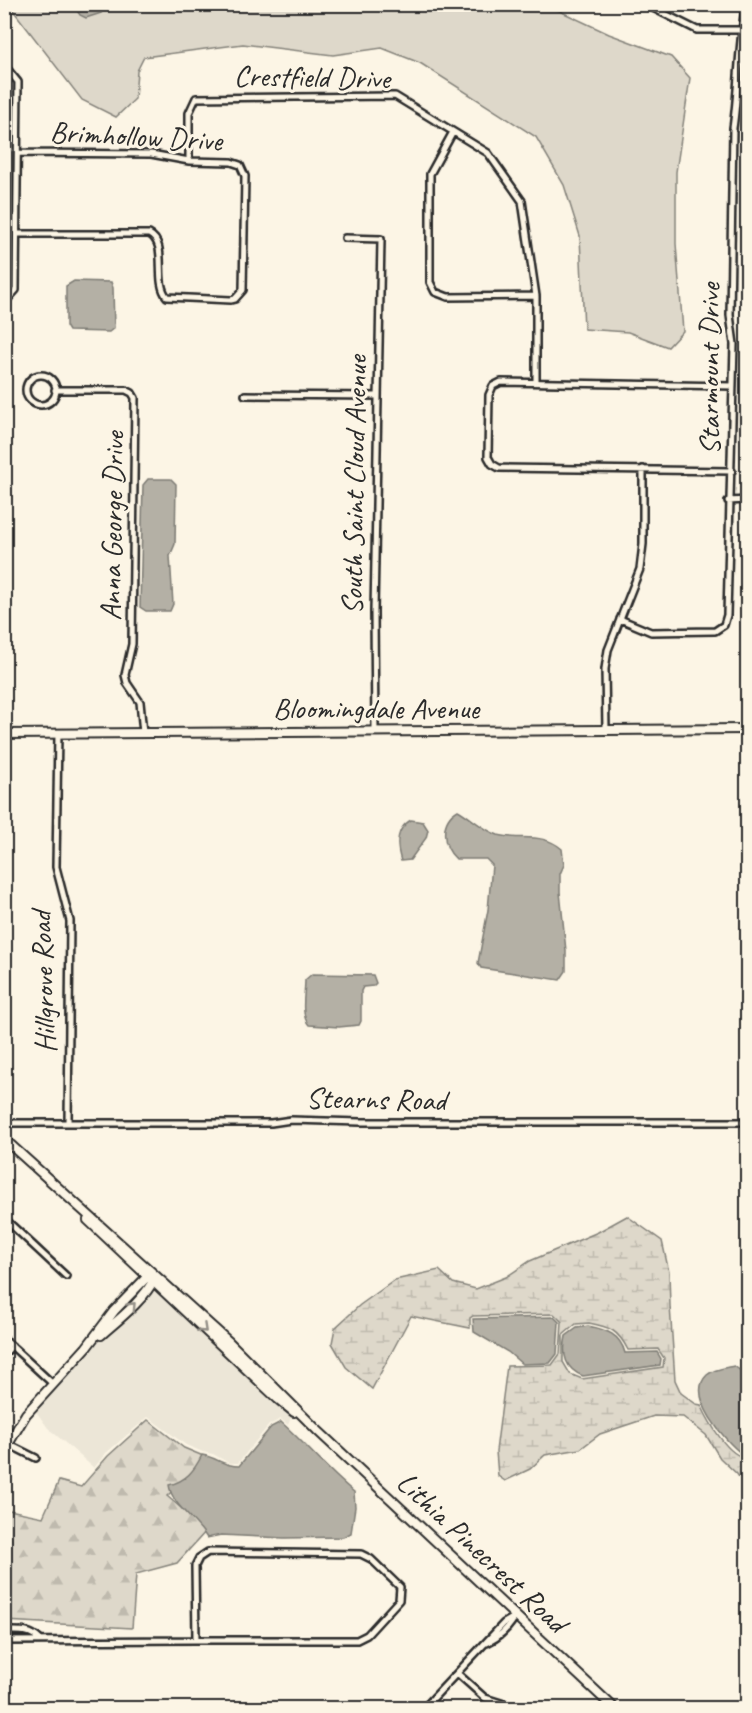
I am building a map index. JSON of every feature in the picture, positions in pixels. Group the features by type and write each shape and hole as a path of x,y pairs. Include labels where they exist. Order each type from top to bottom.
{"main road":[{"name":"Bloomingdale Avenue","path":"4,734 747,729"},
{"name":"Lithia Pinecrest Road","path":"4,1139 152,1277 237,1349 317,1430 615,1708"},
{"name":"Lithia Pinecrest Road","path":"152,1277 160,1289 278,1399 317,1430"},
{"path":"86,1348 146,1291 152,1277"},
{"path":"6,1448 26,1414 86,1348 114,1311 152,1277"},
{"path":"146,1291 160,1289"}],"street":[{"path":"645,4 697,30 741,30"},
{"name":"Starmount Drive","path":"620,619 651,632 715,631 724,625 727,615 728,501 732,471 734,344 730,315 733,128 741,30 746,4"},
{"path":"4,65 18,82 16,290 7,300 4,300"},
{"name":"Crestfield Drive","path":"189,161 189,113 196,98 395,96 488,153 522,201 536,296 536,382"},
{"path":"453,132 430,174 430,282 435,292 448,297 536,296"},
{"name":"Brimhollow Drive","path":"17,234 149,234 158,244 162,288 167,297 235,299 244,286 243,169 240,165 231,162 189,161 151,154 18,153"},
{"name":"South Saint Cloud Avenue","path":"345,238 381,239 374,606 375,732"},
{"path":"42,375 51,380 55,390 51,400 42,405 31,401 26,392 31,378 42,375"},
{"path":"732,471 499,468 492,464 488,457 488,446 489,394 493,386 501,382 733,386"},
{"name":"Anna George Drive","path":"55,390 126,390 132,393 135,399 132,644 125,675 127,683 140,702 143,733"},
{"path":"245,394 378,396"},
{"path":"606,730 605,669 608,650 640,569 643,544 643,469"},
{"path":"728,501 747,500"},
{"name":"Hillgrove Road","path":"58,733 56,867 70,921 68,1123"},
{"name":"Stearns Road","path":"4,1124 271,1123 291,1120 747,1122"},
{"path":"4,1218 66,1276"},
{"path":"4,1339 53,1384"},
{"path":"4,1354 12,1346"},
{"path":"6,1448 36,1458"},
{"path":"4,1641 357,1640 367,1635 399,1600 400,1587 371,1558 361,1554 208,1552 199,1558 195,1566 196,1640"},
{"path":"424,1708 504,1623 516,1616"},
{"path":"16,1631 16,1641"},
{"path":"4,1632 30,1632 40,1640"},
{"path":"458,1673 485,1698 517,1708"}],"shaded area":[{"path":"73,5 108,5 101,13 86,18 80,15"},
{"path":"74,281 111,282 114,328 109,332 69,331 66,326 66,286"},
{"path":"148,479 171,479 176,484 175,544 170,556 173,604 170,611 146,611 140,607 143,485"},
{"path":"458,810 498,835 547,840 562,849 564,865 560,874 560,892 566,971 560,980 481,968 478,963 488,910 492,865 486,859 456,859 451,854 445,841 445,827 448,820"},
{"path":"411,820 423,822 428,830 426,838 410,860 401,861 398,849 399,833"},
{"path":"312,974 373,975 376,983 373,986 363,987 361,991 359,1025 339,1027 309,1025 304,1010 305,980"},
{"path":"150,1293 159,1293 292,1415 288,1425 281,1419 269,1425 238,1463 229,1463 213,1454 186,1445 148,1417 106,1453 94,1468 48,1428 35,1410 88,1351"},
{"path":"554,1317 559,1322 557,1354 550,1363 522,1364 508,1352 474,1332 473,1319"},
{"path":"588,1326 612,1334 620,1341 625,1353 657,1352 661,1359 660,1365 583,1376 577,1373 566,1361 564,1349 566,1336 577,1328"},
{"path":"734,1366 747,1380 747,1454 742,1454 735,1448 718,1429 704,1406 701,1395 702,1384 707,1375 716,1370"},
{"path":"281,1422 354,1492 355,1507 351,1533 343,1537 284,1538 221,1535 207,1538 179,1506 169,1485 189,1474 202,1455 228,1465 239,1466 271,1427"}],"green space":[{"path":"9,5 547,5 609,34 671,57 690,78 676,172 676,244 683,331 668,347 628,332 584,329 580,236 564,185 536,137 420,63 382,48 333,55 243,44 144,57 137,71 135,99 116,117 82,100"},
{"path":"627,1216 662,1241 669,1272 675,1380 681,1393 701,1405 726,1445 740,1456 747,1457 747,1490 737,1474 720,1458 706,1435 683,1417 654,1416 600,1434 580,1449 545,1455 530,1469 505,1481 498,1476 496,1451 507,1366 552,1365 560,1354 562,1322 554,1314 473,1316 470,1318 470,1328 411,1316 372,1389 346,1367 332,1343 335,1328 360,1305 395,1280 439,1270 453,1283 476,1289 506,1277 530,1261 598,1232","holes":["589,1323 613,1330 628,1350 658,1349 664,1358 663,1367 582,1379 570,1374 563,1362 563,1335 576,1324"]},
{"path":"148,1420 184,1448 208,1458 167,1496 207,1530 177,1563 136,1574 132,1628 5,1621 4,1509 43,1517 59,1481 81,1487 108,1456"}]}
